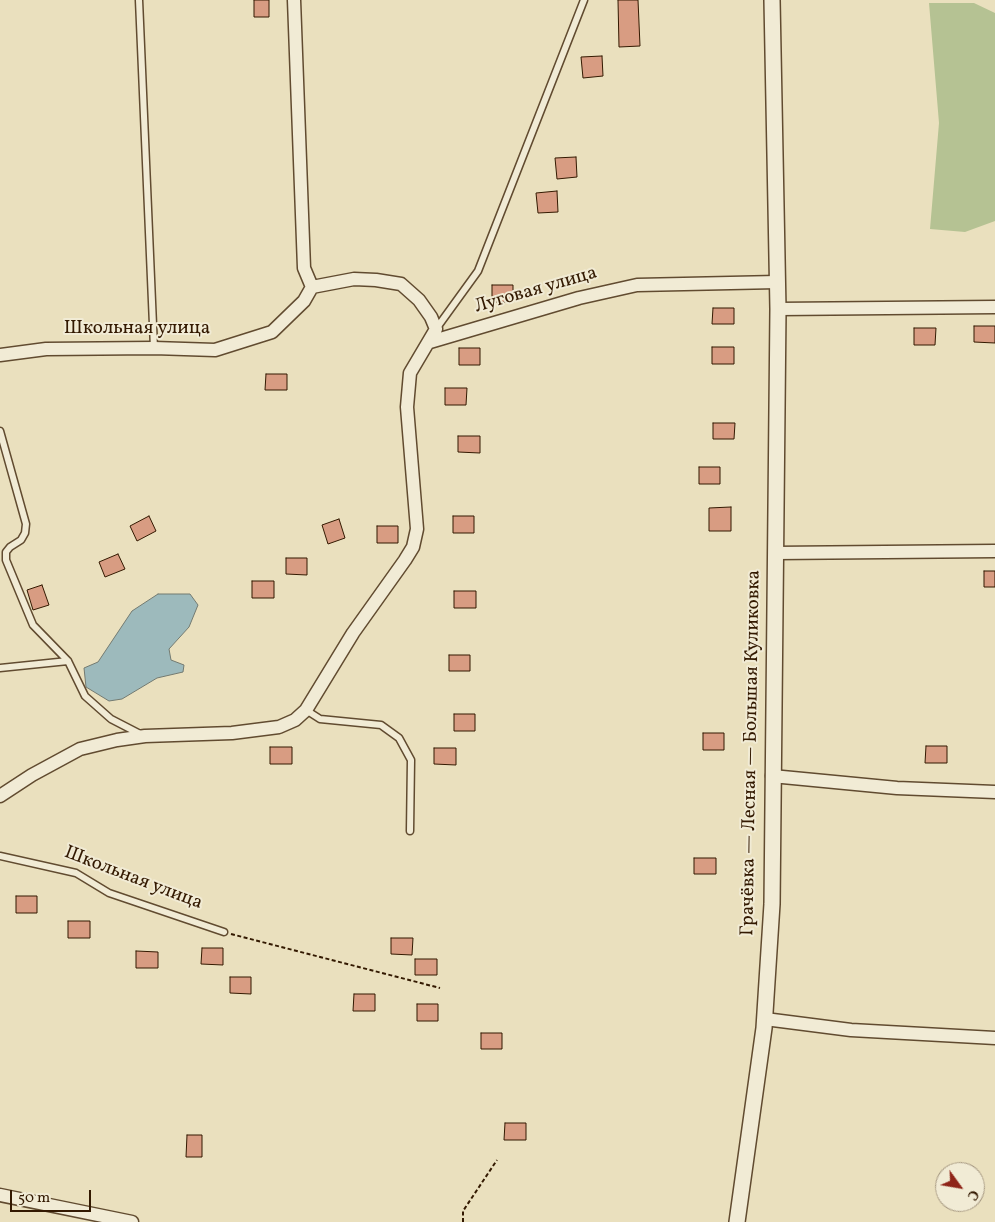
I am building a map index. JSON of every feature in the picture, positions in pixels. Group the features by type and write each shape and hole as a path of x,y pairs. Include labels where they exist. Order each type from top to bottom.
{"street":[{"path":"0,796 32,774 80,749 117,740 145,736 232,733 279,727 295,720 306,710 353,633 413,547 417,529 407,407 410,373 436,330 431,317 419,300 401,284 354,279 312,287 304,268 294,0"},
{"path":"772,0 777,282"},
{"name":"Грачёвка — Лесная — Большая Куликовка","path":"737,1222 765,1020 772,904 777,282"},
{"name":"Луговая улица","path":"430,342 579,298 636,285 777,282"},
{"name":"Школьная улица","path":"0,355 46,349 154,348 215,350 272,332 304,301 312,287"},
{"path":"778,309 995,307"},
{"path":"776,553 995,551"},
{"path":"772,776 897,788 995,792"},
{"path":"765,1020 851,1030 995,1038"},
{"path":"0,1195 132,1222"}],"lane":[{"path":"139,0 154,348"},
{"path":"436,330 478,271 584,0"},
{"path":"0,431 26,524 25,533 21,540 6,552 6,560 33,625 68,661 84,696 111,719 145,736"},
{"path":"0,668 68,661"},
{"path":"306,710 320,719 381,725 399,738 411,760 410,831"},
{"name":"Школьная улица","path":"0,856 76,873 110,893 224,932"}],"path":[{"path":"224,932 440,988"},
{"path":"463,1222 463,1211 497,1160"}],"green space":[{"path":"929,3 974,3 995,13 995,221 965,232 930,229 939,123"}],"water":[{"path":"158,594 190,594 198,605 189,627 169,649 171,660 184,665 183,672 157,678 122,699 109,701 86,687 84,668 98,662 132,611"}],"building":[{"path":"254,0 269,0 269,17 254,17"},
{"path":"618,0 638,0 640,46 619,47"},
{"path":"602,56 603,76 583,78 581,57"},
{"path":"576,157 577,177 557,179 555,158"},
{"path":"557,191 558,212 538,213 536,193"},
{"path":"492,285 513,285 513,302 492,302"},
{"path":"713,308 734,308 734,324 712,324"},
{"path":"974,326 995,326 995,343 974,342"},
{"path":"914,328 936,328 935,345 914,345"},
{"path":"712,347 734,347 734,364 712,364"},
{"path":"459,348 480,348 480,365 459,365"},
{"path":"266,374 287,374 287,390 265,390"},
{"path":"445,388 467,388 466,405 445,405"},
{"path":"713,423 735,423 734,439 713,439"},
{"path":"458,436 480,436 480,453 458,452"},
{"path":"699,467 720,467 720,484 699,484"},
{"path":"731,507 731,531 709,531 709,508"},
{"path":"149,516 156,531 137,541 130,526"},
{"path":"453,516 474,516 474,533 453,533"},
{"path":"339,519 345,538 328,544 322,525"},
{"path":"377,526 398,526 398,543 377,543"},
{"path":"118,554 125,569 105,577 99,562"},
{"path":"286,558 307,558 307,575 286,574"},
{"path":"984,571 995,571 995,587 984,587"},
{"path":"252,581 274,581 274,598 252,598"},
{"path":"42,585 49,605 33,610 27,590"},
{"path":"454,591 476,591 476,608 454,608"},
{"path":"449,655 470,655 470,671 449,671"},
{"path":"454,714 475,714 475,731 454,731"},
{"path":"703,733 724,733 724,750 703,750"},
{"path":"926,746 947,746 947,763 925,763"},
{"path":"270,747 292,747 292,764 270,764"},
{"path":"434,748 456,748 456,765 434,764"},
{"path":"694,858 716,858 716,874 694,874"},
{"path":"16,896 37,896 37,913 16,913"},
{"path":"68,921 90,921 90,938 68,938"},
{"path":"391,938 413,938 412,955 391,954"},
{"path":"202,948 223,948 223,965 201,964"},
{"path":"136,951 158,952 158,968 136,968"},
{"path":"415,959 437,959 437,975 415,975"},
{"path":"230,977 251,977 251,994 230,993"},
{"path":"354,994 375,994 375,1011 353,1011"},
{"path":"417,1004 438,1004 438,1021 417,1021"},
{"path":"481,1033 502,1033 502,1049 481,1049"},
{"path":"505,1123 526,1123 526,1140 504,1140"},
{"path":"187,1135 202,1135 202,1157 186,1157"}]}
